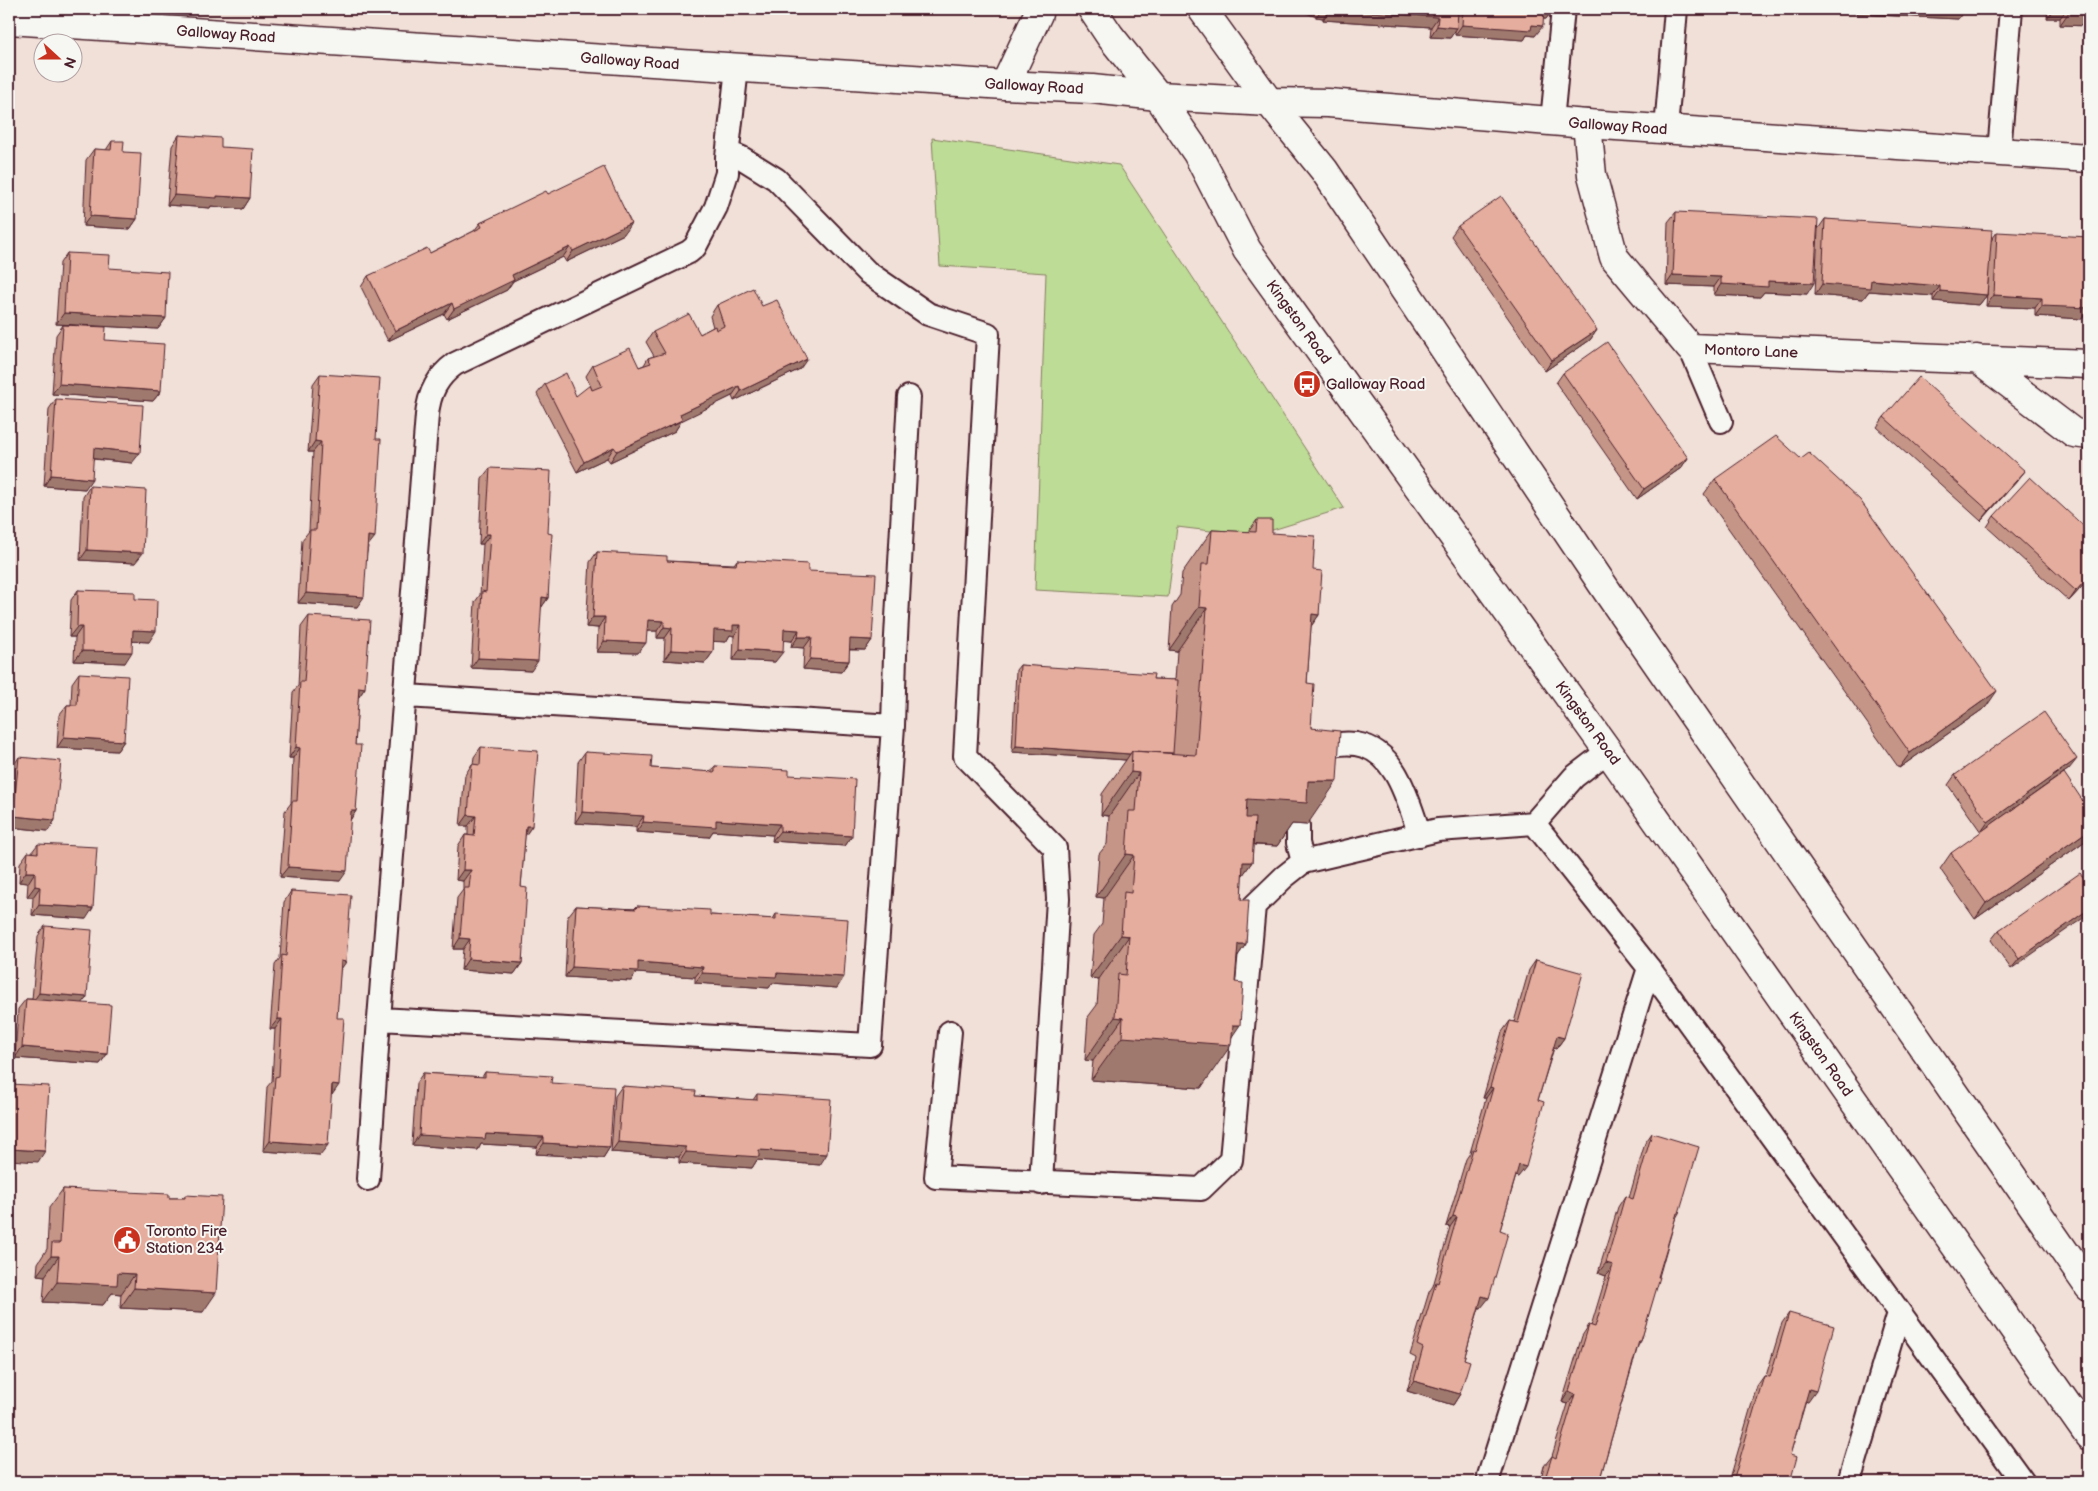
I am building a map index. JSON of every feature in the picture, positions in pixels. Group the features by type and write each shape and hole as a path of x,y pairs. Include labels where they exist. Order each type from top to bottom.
{"main road":[{"path":"1005,85 1038,14 1038,9"},
{"name":"Kingston Road","path":"1092,9 1110,36 1158,96 1197,153 1247,250 1608,751 2089,1436"},
{"path":"1202,9 1268,102 1324,170 1610,594 2089,1287"},
{"name":"Galloway Road","path":"9,20 737,68 1092,89 1158,96 1328,103 1587,124 2089,158"},
{"name":"Montoro Lane","path":"1587,124 1592,175 1614,257 1690,348 2089,364"},
{"path":"1976,359 2074,433 2089,435"}],"lane":[{"path":"1552,121 1563,9"},
{"path":"1666,129 1676,9"},
{"path":"1999,152 2011,9"},
{"path":"368,1179 427,415 433,388 441,376 455,364 689,252 700,239 716,207 727,173 727,156 737,68"},
{"path":"727,156 735,155 742,158 776,179 867,272 928,314 988,334 965,756 1055,848 1058,899 1041,1183"},
{"path":"1690,348 1721,421"},
{"path":"379,1019 870,1045 893,726 909,397"},
{"path":"406,696 893,726"},
{"path":"1302,773 1311,757 1325,747 1343,743 1363,745 1381,755 1396,774 1420,835"},
{"path":"950,1032 936,1177 1201,1189 1230,1160 1254,906 1284,876 1303,862 1438,830 1534,823 1574,777 1608,751"},
{"path":"1534,823 1649,968 2023,1482"},
{"path":"1298,824 1298,843 1303,862"},
{"path":"1489,1476 1649,968"},
{"path":"1849,1482 1899,1313"}],"green space":[{"path":"932,138 1119,165 1344,508 1253,536 1177,527 1168,597 1035,590 1046,273 940,266"}],"building":[{"path":"1330,9 1458,9 1457,28 1437,26 1438,17"},
{"path":"1463,9 1544,9 1543,26 1532,25 1531,30 1462,25"},
{"path":"179,135 221,138 221,147 253,149 250,198 174,195"},
{"path":"112,141 124,141 123,152 141,153 137,219 90,216 94,149 111,150"},
{"path":"604,167 631,223 573,251 570,247 512,275 514,280 454,309 452,303 395,331 368,276 427,248 430,253 482,227 480,223 546,191 548,194"},
{"path":"1501,196 1597,330 1552,360 1458,226"},
{"path":"1676,212 1818,219 1814,283 1768,281 1768,287 1721,284 1721,277 1673,275"},
{"path":"1825,219 1992,230 1987,295 1940,291 1940,286 1871,280 1870,288 1822,284"},
{"path":"1997,232 2089,237 2089,308 2042,306 2042,298 1994,295"},
{"path":"67,253 110,255 109,268 168,272 166,318 64,313"},
{"path":"753,288 762,306 777,300 807,359 741,391 739,386 680,414 682,420 617,451 614,447 584,462 545,384 566,373 576,396 590,385 592,390 602,386 593,365 630,348 639,367 651,363 648,358 665,353 653,332 689,314 700,334 715,326 716,330 724,326 717,305"},
{"path":"63,325 106,327 105,340 164,344 161,391 59,384"},
{"path":"1607,342 1688,458 1644,489 1563,373"},
{"path":"320,374 380,378 376,439 381,439 375,537 368,536 364,597 306,593 310,530 316,530 321,442 315,441"},
{"path":"1919,377 2025,471 1989,511 1884,417"},
{"path":"56,399 143,405 140,453 94,448 92,479 51,475"},
{"path":"1776,436 1801,459 1809,453 1860,500 1997,691 1910,753 1715,479"},
{"path":"490,468 551,471 548,533 552,534 548,598 542,597 538,661 478,658 482,591 486,592 490,534 486,534"},
{"path":"2030,477 2089,531 2089,576 2076,591 1994,516"},
{"path":"90,486 146,490 143,553 87,550"},
{"path":"1257,520 1272,520 1272,533 1315,536 1313,570 1322,571 1319,615 1312,614 1307,683 1314,684 1311,728 1340,731 1337,781 1308,781 1307,803 1247,799 1246,818 1255,818 1252,862 1243,862 1241,900 1249,900 1246,944 1238,944 1235,982 1243,983 1240,1025 1233,1025 1231,1045 1122,1037 1123,1018 1115,1017 1118,974 1126,975 1129,936 1121,935 1124,892 1131,893 1134,855 1126,854 1129,811 1136,811 1139,773 1131,772 1132,751 1196,755 1207,608 1199,607 1202,564 1209,564 1212,530 1256,532"},
{"path":"597,552 667,556 667,561 736,565 737,560 808,564 808,571 876,574 872,640 850,639 849,661 810,659 812,637 798,637 799,630 784,629 783,652 740,649 741,625 733,625 733,631 714,630 713,652 671,650 672,628 664,627 664,621 648,620 646,643 604,641 605,617 593,617"},
{"path":"78,590 135,592 135,599 157,600 156,631 133,630 132,652 82,651 82,627 77,627"},
{"path":"309,616 370,620 365,688 359,687 355,745 361,745 356,811 351,811 347,871 288,867 292,801 297,801 300,748 296,747 300,682 304,682"},
{"path":"1020,665 1154,674 1153,679 1178,680 1173,753 1132,751 1130,754 1016,746"},
{"path":"79,673 128,676 124,741 64,737 67,705 77,705"},
{"path":"2044,712 2077,759 1988,822 1955,775"},
{"path":"481,747 538,751 532,826 526,826 521,887 527,888 522,963 468,959 470,939 460,938 464,888 469,888 471,870 463,870 465,835 474,836 476,816 468,815 472,764 480,765"},
{"path":"585,752 652,756 651,768 715,772 715,766 789,770 789,775 855,779 852,836 780,831 780,824 716,820 716,827 643,822 644,816 582,812"},
{"path":"19,757 61,761 55,820 13,816"},
{"path":"2064,773 2089,810 2089,830 1986,903 1951,853"},
{"path":"38,844 97,847 93,908 39,905 40,887 35,886 35,872 26,872 28,852 38,853"},
{"path":"2080,873 2089,885 2089,909 2019,959 1999,930"},
{"path":"291,891 351,895 346,962 341,961 337,1018 344,1018 339,1085 332,1084 328,1145 270,1141 275,1077 279,1076 282,1019 278,1019 282,955 286,956"},
{"path":"576,906 636,909 637,906 710,910 710,915 776,919 776,914 848,919 844,977 777,973 776,977 702,973 703,967 638,962 638,971 572,967"},
{"path":"45,926 92,930 87,997 39,993"},
{"path":"1536,960 1583,973 1564,1038 1557,1036 1538,1100 1544,1102 1526,1167 1519,1165 1500,1230 1508,1233 1489,1298 1482,1296 1464,1359 1470,1361 1460,1394 1414,1381 1423,1348 1417,1345 1436,1282 1438,1283 1457,1217 1453,1216 1473,1149 1475,1150 1493,1088 1490,1087 1510,1021 1518,1023"},
{"path":"26,999 111,1005 107,1054 22,1047"},
{"path":"485,1072 552,1076 551,1083 614,1087 610,1147 544,1143 544,1137 486,1134 485,1139 419,1135 423,1073 485,1077"},
{"path":"9,1084 49,1086 45,1151 9,1149"},
{"path":"622,1086 696,1091 695,1096 757,1100 757,1094 831,1099 827,1154 759,1150 759,1157 686,1152 686,1147 618,1142"},
{"path":"1652,1133 1699,1147 1679,1213 1677,1213 1599,1482 1544,1482 1552,1456 1556,1458 1575,1394 1569,1391 1589,1325 1595,1327 1613,1265 1606,1263 1625,1196 1633,1199"},
{"name":"Toronto Fire Station 234","path":"63,1189 169,1194 169,1198 185,1198 185,1195 222,1197 216,1293 134,1288 135,1274 118,1273 117,1285 57,1282 59,1256 51,1256 52,1243 60,1243"},
{"path":"1789,1313 1834,1326 1816,1391 1809,1389 1790,1455 1797,1457 1790,1482 1733,1482 1764,1376 1770,1377"}],"place":[{"name":"Galloway Road","path":"1307,384"},
{"name":"Toronto Fire Station 234","path":"127,1240"}]}
